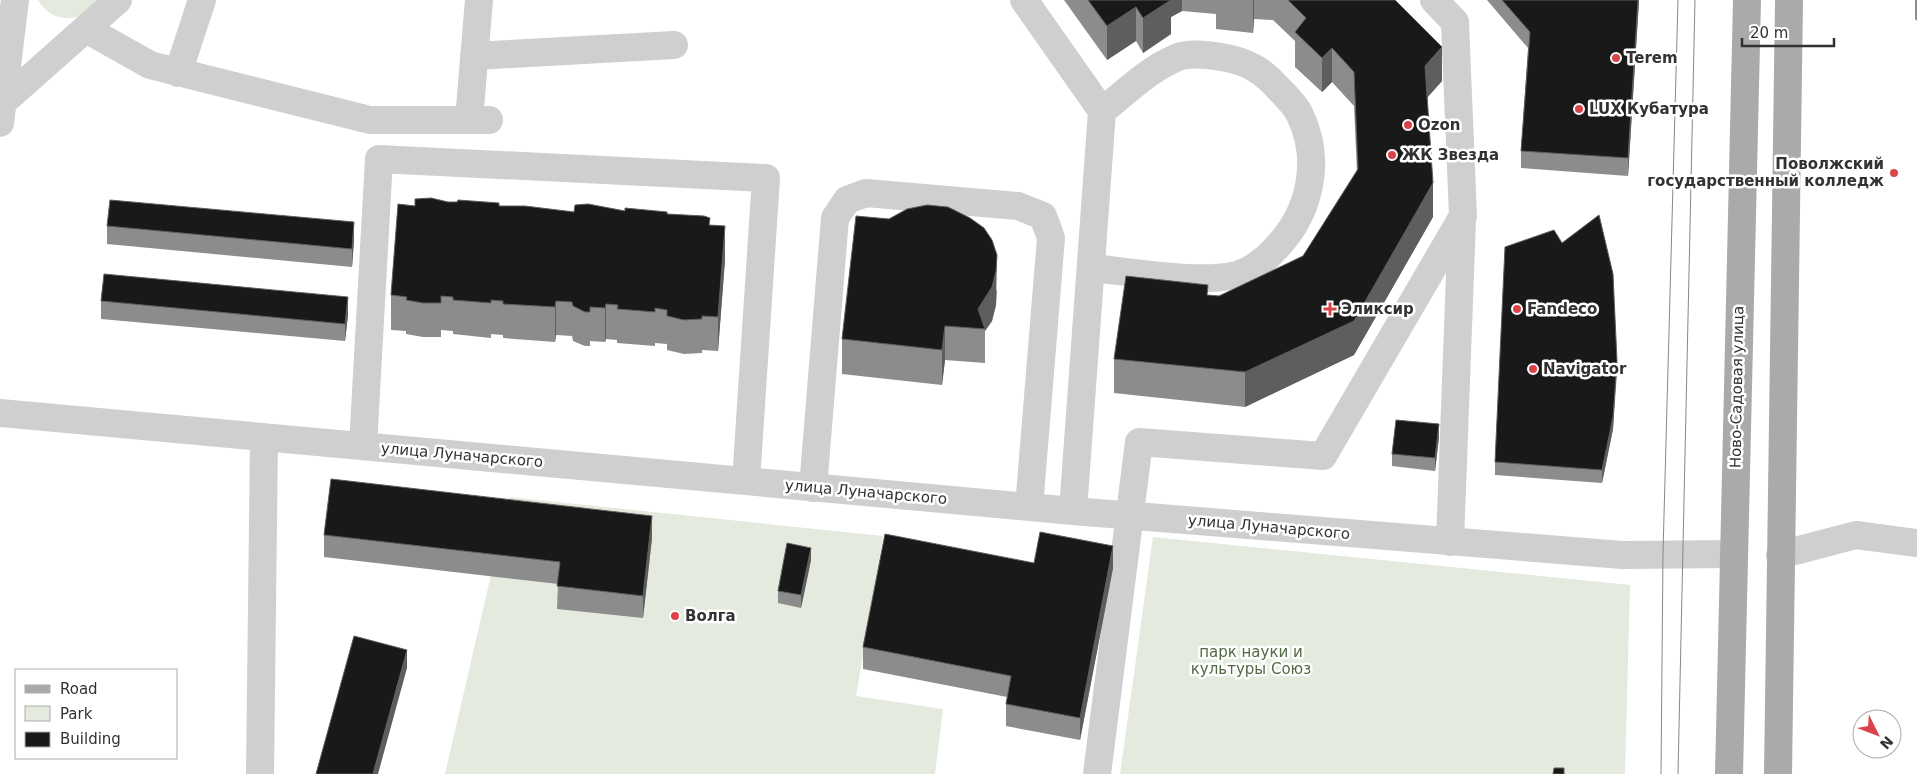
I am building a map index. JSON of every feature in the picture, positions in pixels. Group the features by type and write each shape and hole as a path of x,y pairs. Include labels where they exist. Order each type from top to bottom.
{"main road":[{"name":"Ново-Садовая улица","path":"1729,774 1732,554 1746,0"},
{"path":"1778,774 1789,0"}],"street":[{"path":"1,109 15,0"},
{"path":"1,109 118,0"},
{"path":"178,73 202,0"},
{"path":"86,29 150,65 370,120 479,120 474,56 479,0"},
{"path":"1024,0 1102,111 1073,511"},
{"path":"1434,0 1455,22 1463,216 1450,542"},
{"path":"474,56 674,45"},
{"path":"1092,268 1204,278 1237,275 1267,258 1287,237 1303,210 1312,176 1309,141 1300,114 1263,72 1234,59 1207,55 1177,57 1146,76 1102,111"},
{"path":"364,446 379,159 766,178 746,481"},
{"path":"813,488 835,218 847,200 866,193 1018,206 1043,216 1052,238 1029,507"},
{"path":"1097,774 1139,442 1323,456 1463,216"},
{"name":"улица Луначарского","path":"0,413 813,488 1450,542 1622,555 1732,554"},
{"path":"260,774 264,437"},
{"path":"1780,555 1856,535 1917,543"}],"green space":[{"path":"38,0 105,0 97,7 79,16 61,18 45,9"},
{"name":"Волга","path":"509,497 883,536 856,696 943,709 935,774 445,774"},
{"name":"парк науки и культуры Союз","path":"1153,537 1630,585 1625,774 1120,774"}],"building":[{"path":"1088,0 1171,0 1143,18 1136,7 1107,26"},
{"name":"ЖК Звезда","path":"1288,0 1395,0 1442,47 1425,66 1433,183 1354,321 1245,372 1114,359 1126,276 1208,285 1207,295 1219,296 1303,256 1358,169 1354,72 1332,48 1322,58 1295,32 1306,18"},
{"name":"LUX Кубатура","path":"1502,0 1638,0 1628,158 1521,151 1530,32"},
{"path":"431,198 448,202 457,202 458,200 499,203 499,206 525,206 574,212 575,205 588,204 625,211 625,208 710,218 709,225 725,226 718,317 702,316 702,319 684,320 667,316 667,310 655,308 655,312 617,309 618,305 606,304 605,308 590,307 590,312 585,312 573,306 572,302 556,301 555,307 503,304 503,301 491,300 491,303 453,300 453,297 441,296 441,303 423,303 406,300 407,297 391,295 398,204 415,206 415,199"},
{"path":"110,200 354,222 352,249 107,226"},
{"path":"927,205 948,207 970,218 984,228 992,240 997,255 996,271 992,287 978,309 985,329 945,326 942,350 842,339 856,216 889,219 907,209"},
{"path":"1599,215 1613,274 1617,361 1613,417 1602,470 1495,462 1505,247 1554,230 1562,243"},
{"path":"104,274 348,297 345,324 101,301"},
{"path":"1396,420 1439,424 1435,458 1392,454"},
{"path":"331,479 652,516 643,596 557,586 560,562 324,535"},
{"path":"1040,532 1113,546 1080,718 1006,704 1011,676 863,647 885,534 1034,563"},
{"path":"787,543 811,548 801,595 778,591"},
{"path":"354,636 407,650 373,774 316,774"},
{"path":"1554,768 1564,768 1564,774 1553,774"}],"tram line":[{"path":"1661,774 1663,553 1678,0"},
{"path":"1678,774 1695,0"}],"place":[{"name":"Terem","path":"1616,58"},
{"name":"LUX Кубатура","path":"1579,109"},
{"name":"Ozon","path":"1408,125"},
{"name":"ЖК Звезда","path":"1392,155"},
{"name":"Поволжский государственный колледж","path":"1894,173"},
{"name":"Эликсир","path":"1330,309"},
{"name":"Fandeco","path":"1517,309"},
{"name":"Navigator","path":"1533,369"},
{"name":"Волга","path":"675,616"}]}
